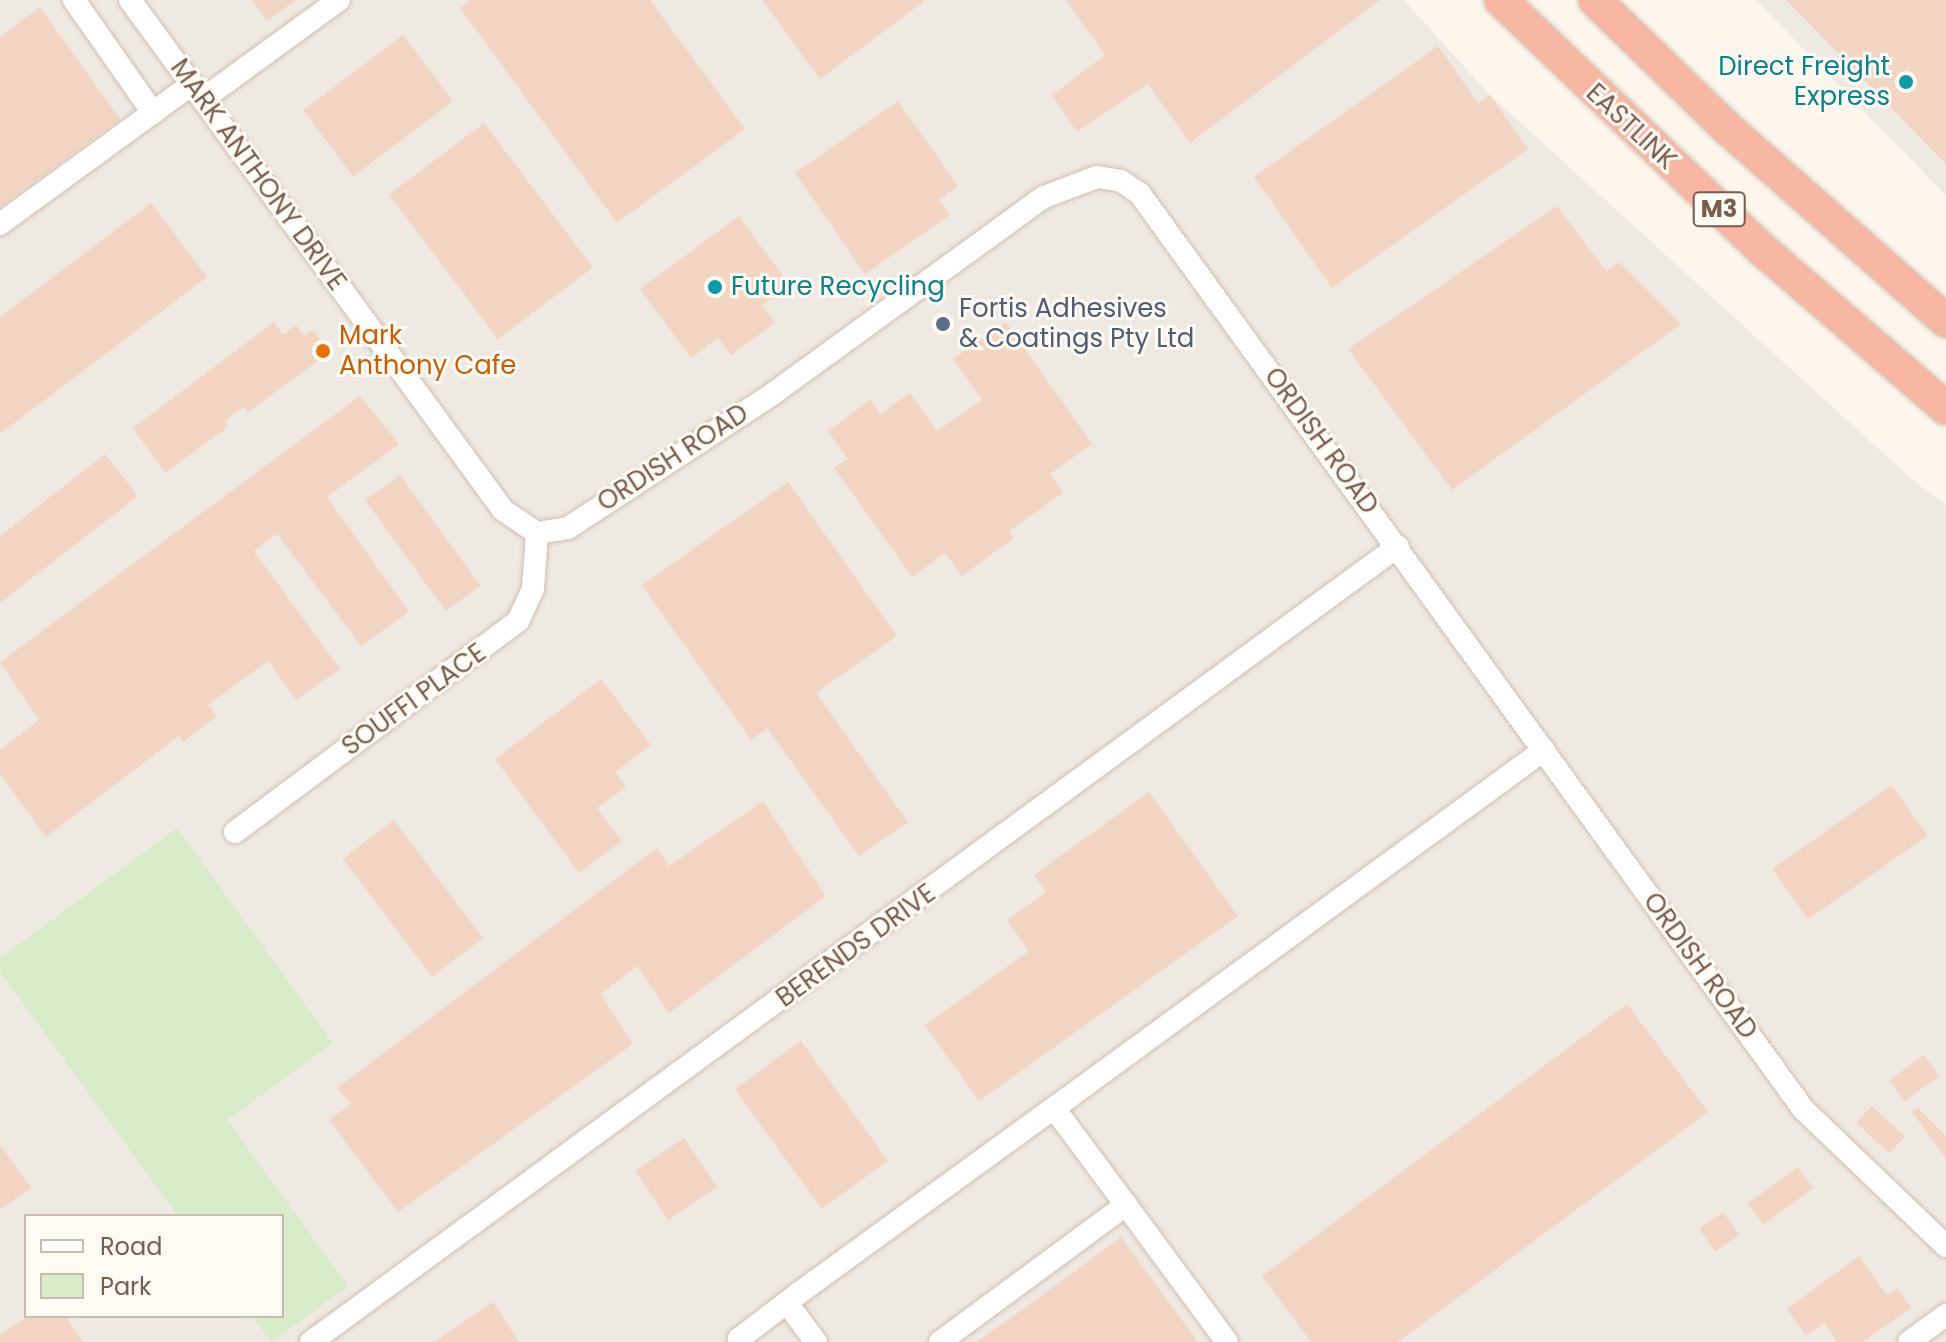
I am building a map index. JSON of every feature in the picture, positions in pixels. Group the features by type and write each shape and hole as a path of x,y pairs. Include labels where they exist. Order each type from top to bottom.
{"highway":[{"name":"EASTLINK","path":"1501,0 1764,251 1946,408"},
{"name":"M3","path":"1595,0 1726,127 1946,321"}],"street":[{"path":"74,0 153,113"},
{"name":"MARK ANTHONY DRIVE","path":"130,0 503,510 537,533"},
{"path":"0,224 153,113 197,92 339,0"},
{"name":"ORDISH ROAD","path":"537,533 568,528 774,393 1044,197 1097,177 1121,181 1140,194 1803,1109 1946,1246"},
{"name":"SOUFFI PLACE","path":"235,832 518,621 533,589 537,533"},
{"name":"BERENDS DRIVE","path":"311,1342 1398,546"},
{"path":"738,1341 1544,750"},
{"path":"1054,1108 1227,1342"},
{"path":"940,1342 1126,1205"},
{"path":"787,1303 816,1342"},
{"path":"1909,1342 1946,1315"}],"shaded area":[{"path":"0,0 1404,0 1490,95 1915,482 1946,505 1946,1342 0,1342"},
{"name":"Direct Freight Express","path":"1756,0 1946,0 1946,195 1878,126"}],"green space":[{"path":"177,828 333,1043 227,1120 348,1286 272,1342 253,1318 284,1318 284,1214 177,1214 0,972 0,958"}],"building":[{"path":"252,0 296,0 267,21"},
{"path":"470,0 650,0 745,129 617,223 460,8"},
{"path":"762,0 926,0 820,79"},
{"path":"1066,0 1380,0 1190,143 1148,84 1077,132 1052,95 1105,55"},
{"name":"Direct Freight Express","path":"1786,0 1946,0 1946,164"},
{"path":"40,7 120,119 0,207 0,37"},
{"path":"403,35 453,101 353,177 303,110"},
{"path":"1438,46 1478,103 1490,95 1528,149 1332,288 1254,177"},
{"path":"898,101 958,186 939,200 950,215 865,274 795,173"},
{"path":"484,123 593,268 498,339 389,195"},
{"path":"151,203 207,277 0,434 0,317"},
{"path":"1557,206 1606,271 1619,262 1681,324 1452,490 1348,349"},
{"name":"Future Recycling","path":"739,216 790,286 762,305 775,323 731,355 718,338 691,358 640,289"},
{"path":"274,322 283,335 296,325 304,336 313,330 329,353 248,412 244,407 224,421 228,427 165,473 133,428"},
{"path":"1006,322 1092,444 1050,474 1063,493 1009,531 1014,538 962,576 945,553 912,577 834,468 848,459 828,431 870,400 880,414 910,393 937,431 982,400 953,359"},
{"path":"360,396 399,444 327,497 409,612 361,646 277,534 254,551 340,669 296,700 268,661 208,705 217,716 183,742 179,736 46,837 0,774 0,750 39,720 0,662"},
{"path":"105,454 138,496 0,603 0,536"},
{"path":"400,475 481,586 446,611 365,500"},
{"path":"788,482 897,636 816,693 908,822 859,856 767,728 751,740 642,585"},
{"path":"601,679 651,745 615,772 626,787 597,808 622,841 579,873 495,759"},
{"path":"1892,785 1928,836 1808,920 1772,869"},
{"path":"1149,792 1238,916 979,1101 925,1025 1029,951 1007,920 1046,892 1034,875"},
{"path":"763,801 826,896 669,1013 637,966 601,994 633,1044 398,1212 329,1120 351,1104 337,1088 657,848 669,866"},
{"path":"394,820 483,938 432,977 343,859"},
{"path":"1627,1004 1708,1112 1398,1342 1311,1342 1262,1276"},
{"path":"801,1041 888,1161 822,1209 735,1089"},
{"path":"1924,1055 1939,1076 1904,1101 1889,1080"},
{"path":"1872,1106 1905,1137 1889,1154 1856,1123"},
{"path":"1918,1108 1946,1136 1946,1159 1912,1112"},
{"path":"684,1138 717,1187 668,1220 635,1171"},
{"path":"0,1145 31,1188 0,1210"},
{"path":"1798,1167 1813,1188 1763,1224 1748,1203"},
{"path":"1723,1212 1739,1235 1715,1252 1699,1229"},
{"path":"1121,1237 1198,1342 976,1342 1022,1310"},
{"path":"1859,1256 1887,1295 1897,1288 1911,1308 1863,1342 1837,1342 1824,1323 1806,1336 1787,1309"},
{"path":"493,1302 519,1342 434,1342"},
{"path":"25,1318 67,1318 83,1342 0,1342 0,1335"}],"place":[{"name":"Direct Freight Express","path":"1906,82"},
{"name":"Future Recycling","path":"715,287"},
{"name":"Fortis Adhesives & Coatings Pty Ltd","path":"943,324"},
{"name":"Mark Anthony Cafe","path":"323,351"}]}
